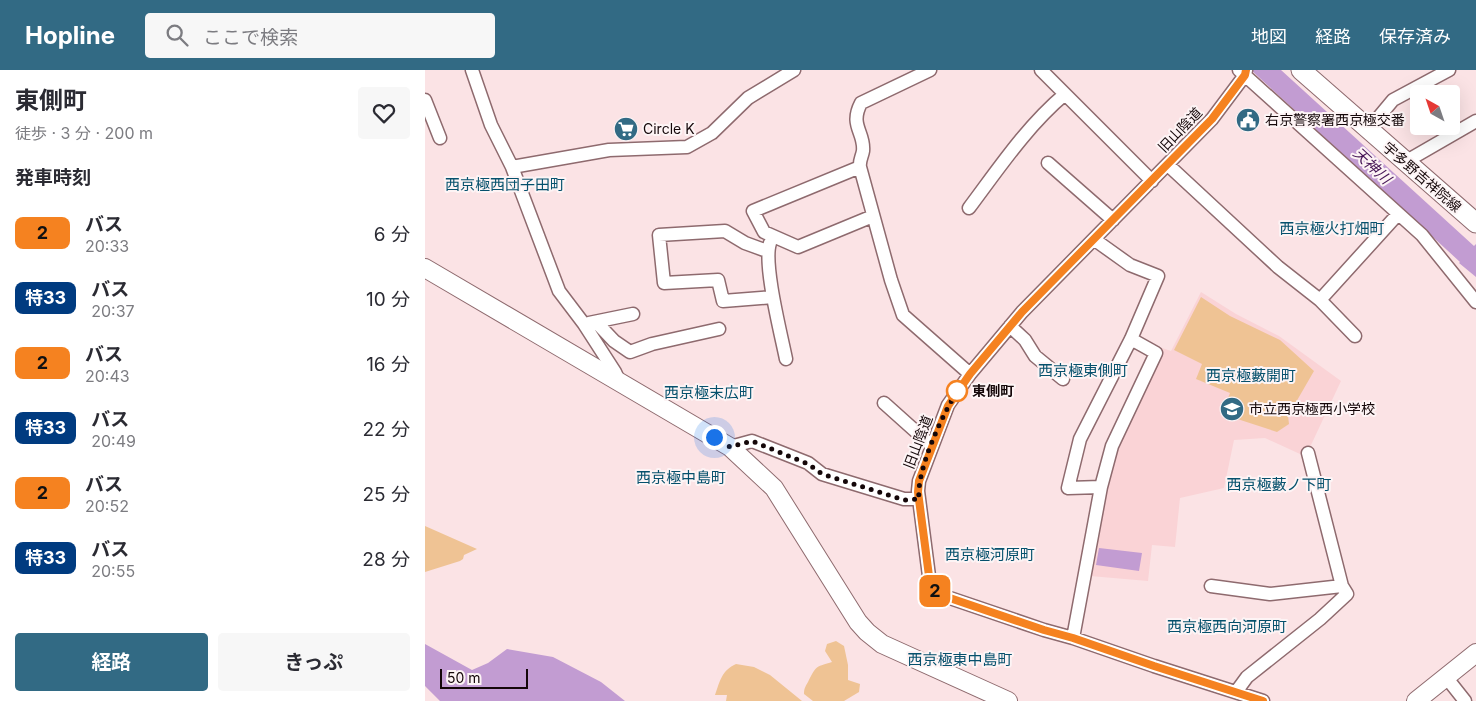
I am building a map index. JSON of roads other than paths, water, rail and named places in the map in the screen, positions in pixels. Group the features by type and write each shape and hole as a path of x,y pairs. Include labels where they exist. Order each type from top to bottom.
{"main road":[{"name":"宇多野吉祥院線","path":"1309,73 1368,130 1476,223"}],"street":[{"path":"472,70 491,125 512,167 559,291 590,323 630,352 652,344 719,329"},
{"path":"512,167 609,150 687,147 712,133 748,98 794,70"},
{"path":"930,70 861,103 856,119 863,150 859,162 903,315 970,374"},
{"path":"1041,70 1152,181"},
{"path":"1368,130 1393,100 1449,70"},
{"path":"1244,72 1422,235 1476,302"},
{"name":"旧山陰道","path":"1244,72 1212,119 1095,240 1022,312 970,374 948,406 919,481 919,499 929,576 933,589 938,594 975,608 1073,638 1263,701"},
{"path":"969,208 1022,137 1046,109 1065,94"},
{"path":"425,100 440,138"},
{"path":"1405,162 1476,121"},
{"path":"1048,163 1113,220"},
{"path":"1168,164 1278,268 1320,300 1355,336"},
{"path":"860,167 753,211 763,232 798,247 873,216"},
{"path":"1320,300 1398,214"},
{"path":"767,251 745,243 725,232 659,235 664,283 718,280 723,301 773,296"},
{"path":"773,236 767,251 773,296 786,359"},
{"path":"1095,240 1129,265 1158,276 1131,339 1080,439 1068,488 1101,487"},
{"path":"425,268 730,447 775,488 858,622 867,632 889,648 1008,701"},
{"path":"590,323 633,314"},
{"path":"590,323 620,383"},
{"path":"1010,326 1025,340 1035,356 1063,379"},
{"path":"1073,638 1101,487 1112,446 1156,352 1131,339"},
{"path":"884,403 932,446"},
{"path":"730,447 752,441 808,464 822,474 904,500 919,499"},
{"path":"1236,692 1247,676 1320,619 1347,594 1342,586 1307,453"},
{"path":"1211,586 1271,594 1342,586"},
{"path":"1416,701 1476,653"},
{"path":"1446,677 1465,701"}],"water":[{"name":"天神川","path":"1251,70 1281,70 1474,246 1476,244 1476,277 1459,263"},
{"path":"1099,548 1142,553 1139,571 1096,565"},
{"path":"425,644 472,670 488,663 507,649 553,657 601,682 625,701 440,701 425,686"}],"place":[{"name":"右京警察署西京極交番","path":"1248,120"},
{"name":"Circle K","path":"626,129"},
{"name":"東側町","path":"957,391"},
{"name":"市立西京極西小学校","path":"1232,409"}],"district":[{"name":"西京極西団子田町","path":"505,185"},
{"name":"西京極火打畑町","path":"1332,229"},
{"name":"西京極東側町","path":"1083,371"},
{"name":"西京極藪開町","path":"1251,376"},
{"name":"西京極末広町","path":"709,393"},
{"name":"西京極中島町","path":"681,478"},
{"name":"西京極藪ノ下町","path":"1279,485"},
{"name":"西京極河原町","path":"990,555"},
{"name":"西京極西向河原町","path":"1227,627"},
{"name":"西京極東中島町","path":"960,660"}]}
